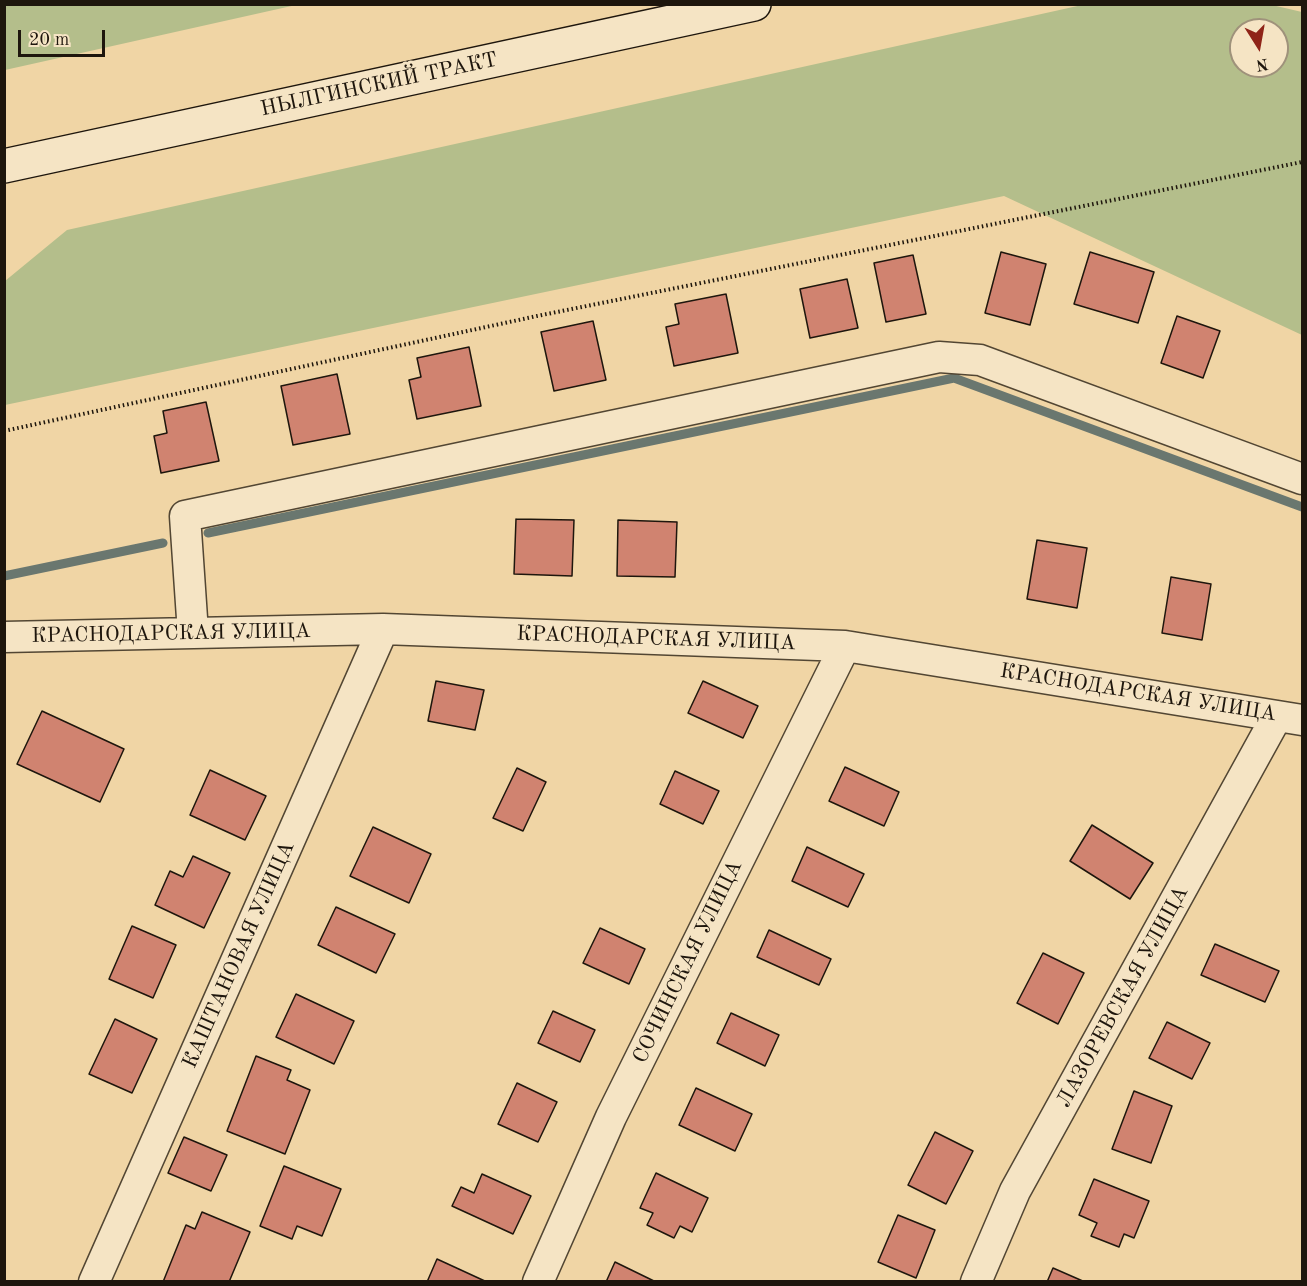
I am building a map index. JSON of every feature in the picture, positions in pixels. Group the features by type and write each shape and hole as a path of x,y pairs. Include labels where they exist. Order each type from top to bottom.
{"main road":[{"name":"НЫЛГИНСКИЙ ТРАКТ","path":"4,166 754,4"}],"street":[{"path":"193,633 185,516 939,357 980,360 1302,479"},
{"name":"КРАСНОДАРСКАЯ УЛИЦА","path":"4,638 383,629 845,646 1290,718"},
{"name":"КАШТАНОВАЯ УЛИЦА","path":"94,1281 383,629"},
{"name":"СОЧИНСКАЯ УЛИЦА","path":"538,1281 611,1117 845,646"},
{"name":"ЛАЗОРЕВСКАЯ УЛИЦА","path":"976,1281 1016,1191 1290,718"}],"path":[{"path":"4,431 548,313 1302,162"}],"green space":[{"path":"5,4 296,4 296,5 5,70"},
{"path":"1082,5 1272,5 1302,12 1302,335 1004,196 5,405 5,281 67,230"}],"building":[{"path":"1001,252 1046,264 1030,325 985,313"},
{"path":"1090,252 1154,272 1138,323 1074,304"},
{"path":"913,255 926,314 886,322 874,263"},
{"path":"847,279 858,328 810,338 800,289"},
{"path":"726,294 738,353 674,366 666,327 679,324 675,304"},
{"path":"1177,316 1220,331 1203,378 1161,363"},
{"path":"593,321 606,380 554,391 541,332"},
{"path":"469,347 481,406 417,419 409,380 421,377 417,358"},
{"path":"337,374 350,434 293,445 281,386"},
{"path":"206,402 219,461 161,473 154,436 167,433 163,411"},
{"path":"516,519 574,520 572,576 514,574"},
{"path":"618,520 677,522 675,577 617,576"},
{"path":"1037,540 1087,548 1077,608 1027,599"},
{"path":"1171,577 1211,584 1202,640 1162,633"},
{"path":"436,681 484,690 475,730 428,721"},
{"path":"703,681 758,706 743,738 688,713"},
{"path":"42,711 124,749 100,802 17,764"},
{"path":"845,767 899,792 884,826 829,801"},
{"path":"517,768 546,782 523,831 493,818"},
{"path":"210,770 266,796 245,840 190,815"},
{"path":"675,771 719,791 703,824 660,804"},
{"path":"1092,825 1153,863 1130,899 1070,861"},
{"path":"373,827 431,854 409,903 350,876"},
{"path":"807,847 864,874 848,907 792,881"},
{"path":"193,856 230,873 204,928 155,905 170,871 183,877"},
{"path":"336,907 395,934 376,973 318,945"},
{"path":"132,926 176,945 153,998 109,979"},
{"path":"600,928 645,949 629,984 583,963"},
{"path":"769,930 831,959 819,985 757,957"},
{"path":"1215,944 1279,971 1265,1002 1201,975"},
{"path":"1043,953 1084,973 1058,1024 1017,1003"},
{"path":"296,994 354,1021 334,1064 276,1037"},
{"path":"553,1011 595,1030 580,1062 538,1043"},
{"path":"731,1013 779,1035 765,1066 717,1043"},
{"path":"115,1019 157,1039 132,1093 89,1074"},
{"path":"1167,1022 1210,1043 1192,1079 1149,1058"},
{"path":"256,1056 291,1070 287,1080 310,1090 285,1154 227,1131"},
{"path":"517,1083 557,1102 538,1142 498,1124"},
{"path":"696,1088 752,1114 735,1151 679,1125"},
{"path":"1134,1091 1172,1106 1151,1163 1112,1149"},
{"path":"935,1132 973,1151 946,1204 908,1185"},
{"path":"184,1137 227,1155 211,1191 168,1173"},
{"path":"284,1166 341,1189 322,1236 297,1226 292,1239 260,1226"},
{"path":"656,1173 708,1198 692,1232 680,1226 674,1238 647,1225 653,1213 640,1208"},
{"path":"482,1174 531,1196 513,1234 452,1206 461,1187 474,1193"},
{"path":"1094,1179 1149,1201 1134,1238 1124,1234 1119,1247 1091,1236 1097,1223 1079,1215"},
{"path":"202,1212 250,1232 229,1282 163,1282 186,1225 195,1229"},
{"path":"898,1215 935,1230 916,1278 878,1262"},
{"path":"437,1259 487,1282 427,1282"},
{"path":"615,1262 656,1282 606,1282"},
{"path":"1053,1268 1085,1282 1047,1282"}],"waterway":[{"path":"208,533 954,378 1302,507"},
{"path":"4,576 163,543"}]}
